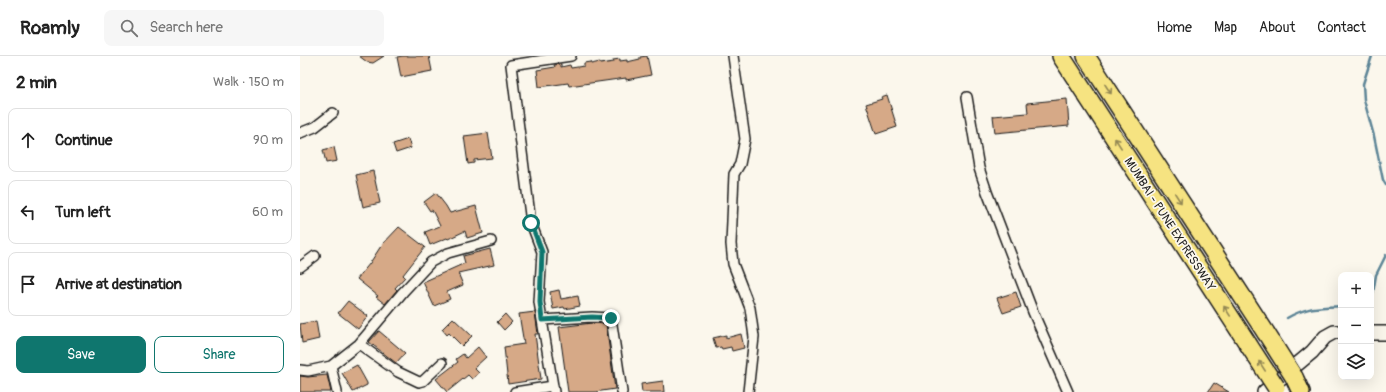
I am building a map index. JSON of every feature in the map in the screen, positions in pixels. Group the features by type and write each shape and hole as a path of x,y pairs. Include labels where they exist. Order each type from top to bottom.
{"highway":[{"name":"MUMBAI - PUNE EXPRESSWAY","path":"1062,56 1248,344 1273,390"},
{"name":"MUMBAI - PUNE EXPRESSWAY","path":"1086,56 1298,384"}],"street":[{"path":"515,392 554,389 540,302 542,252 531,223 510,61 571,56"},
{"path":"733,56 745,139 740,164 734,174 731,244 733,264 750,308 754,336 748,392"},
{"path":"967,97 979,168 986,192 1033,312 1068,392"},
{"path":"300,133 315,127 333,113"},
{"path":"300,370 308,371 331,366 359,344 403,292 431,262 448,253 491,241"},
{"path":"300,267 315,256"},
{"path":"542,320 592,317 611,318 622,392"},
{"path":"1273,390 1312,352 1325,337 1334,332 1338,332"},
{"path":"1374,333 1386,333"},
{"path":"359,344 398,372 419,382 423,381 442,363"},
{"path":"331,366 336,392"}],"building":[{"path":"359,56 384,56 373,63 367,62"},
{"path":"429,56 432,71 401,77 397,57"},
{"path":"647,56 651,75 626,80 626,78 569,86 568,83 539,87 537,70 555,67 554,65 561,64 561,67 570,65 571,68 584,66 584,63 590,62 591,64 600,62 600,64 614,62 613,60 620,59 620,61 627,60 627,62"},
{"path":"887,95 897,127 876,134 866,104 882,99 881,97"},
{"path":"1067,99 1069,126 995,133 993,116 1028,113 1027,103"},
{"path":"488,133 492,158 474,160 474,163 468,164 464,136"},
{"path":"408,139 411,148 396,153 393,144"},
{"path":"334,147 337,161 326,163 323,150"},
{"path":"373,171 380,203 363,207 356,175"},
{"path":"436,193 450,213 476,206 483,233 467,238 465,231 430,245 425,232 440,226 432,210 430,211 424,202"},
{"path":"399,227 425,247 403,275 405,277 395,288 397,290 385,304 376,297 378,296 357,279 381,246"},
{"path":"490,249 494,265 458,273 463,285 447,292 450,299 434,306 423,282 465,263 463,256"},
{"path":"559,290 561,299 578,296 580,306 565,309 564,307 553,309 550,292"},
{"path":"1016,292 1021,307 1003,313 997,298"},
{"path":"348,301 368,316 358,329 338,313"},
{"path":"535,312 538,334 535,334 541,379 508,384 504,347 524,344 519,314"},
{"path":"505,314 512,322 504,330 497,322"},
{"path":"453,318 472,336 462,346 449,333 447,335 442,329"},
{"path":"316,321 319,339 302,343 300,324"},
{"path":"592,323 606,324 615,389 595,392 568,392 559,327"},
{"path":"379,331 405,353 396,363 369,342"},
{"path":"741,334 744,348 732,351 731,347 722,349 721,347 716,348 713,338 726,335 726,338"},
{"path":"478,347 486,357 474,368 479,373 472,379 468,375 447,392 436,379 458,362 456,359 463,354 466,358"},
{"path":"357,365 367,385 353,392 342,373"},
{"path":"327,375 331,392 300,392 300,376 308,377"},
{"path":"663,381 664,392 642,392 641,384"},
{"path":"1214,383 1229,392 1208,392"}],"waterway":[{"path":"1372,56 1363,84 1364,100 1374,136 1383,180 1386,185"},
{"path":"1374,287 1376,275 1386,255"},
{"path":"1287,318 1307,309 1338,306"}],"route":[{"path":"531,223 542,252 540,302 542,320 592,317 611,318"}]}
